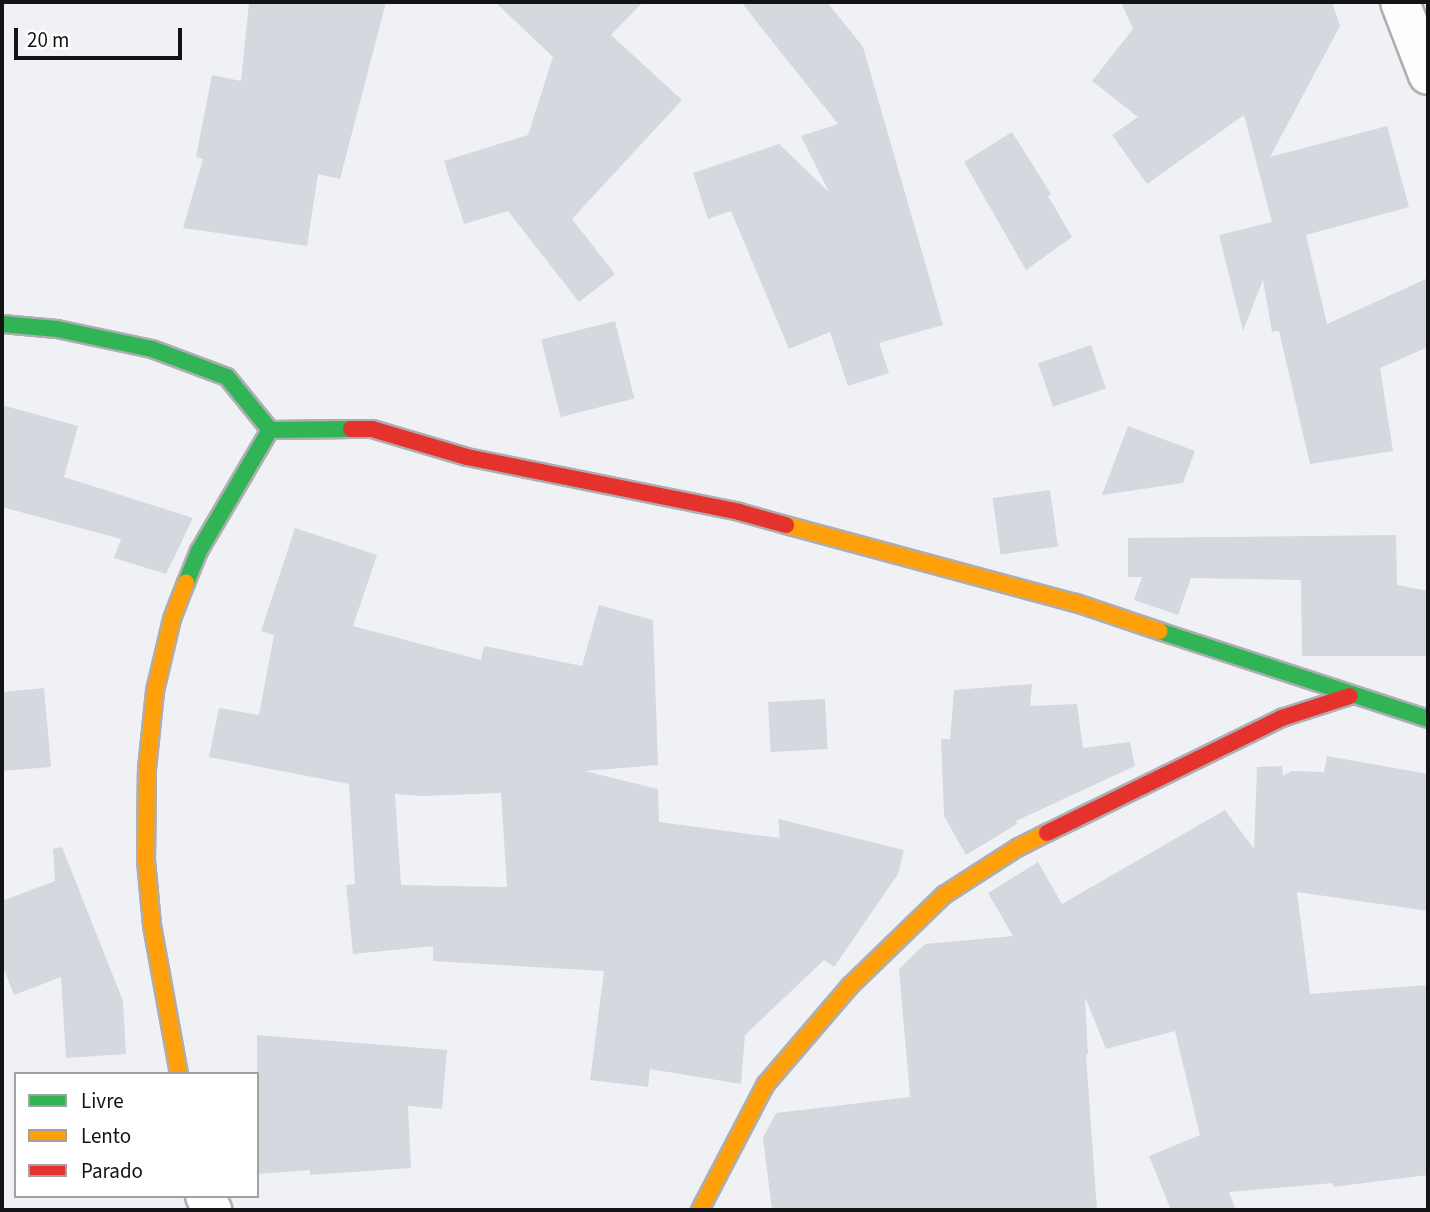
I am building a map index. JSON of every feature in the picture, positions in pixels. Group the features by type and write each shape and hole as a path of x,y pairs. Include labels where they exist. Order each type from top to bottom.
{"street":[{"path":"1400,2 1428,75"},
{"path":"2,324 57,329 152,349 227,377 270,430"},
{"path":"270,430 372,429 467,457 739,512 1076,603 1350,696 1428,719"},
{"path":"179,1072 152,925 146,860 148,769 155,691 172,619 199,551 270,430"},
{"path":"700,1210 766,1084 850,986 944,895 1017,848 1282,718 1350,696"}],"building":[{"path":"249,2 386,2 340,179 318,174 307,246 183,228 203,159 196,157 212,75 241,81"},
{"path":"495,2 643,2 611,35 682,100 572,219 615,274 579,302 508,211 464,224 444,161 528,135 553,57"},
{"path":"741,2 827,2 863,47 943,325 879,343 889,373 848,386 830,332 789,349 731,211 708,219 693,173 779,144 829,192 801,136 838,124"},
{"path":"1121,2 1332,2 1340,26 1270,157 1387,126 1409,207 1306,235 1327,324 1428,278 1428,347 1380,368 1393,451 1310,464 1279,331 1272,332 1263,280 1243,331 1219,235 1272,222 1244,115 1147,184 1112,135 1138,117 1092,81 1133,29"},
{"path":"1012,132 1051,194 1048,196 1072,237 1026,270 964,162"},
{"path":"615,321 634,399 561,417 541,339"},
{"path":"1091,345 1106,388 1053,407 1038,363"},
{"path":"2,405 78,426 64,477 193,518 166,574 114,558 121,539 2,507"},
{"path":"1128,426 1195,451 1183,483 1102,495"},
{"path":"1050,490 1058,546 1000,555 993,498"},
{"path":"295,528 377,555 353,626 481,660 484,646 582,666 599,605 653,620 658,765 585,771 658,789 659,822 780,838 778,819 904,850 898,874 834,967 824,960 745,1035 741,1084 650,1069 648,1087 590,1080 604,971 433,961 433,946 353,954 346,885 355,884 349,784 209,757 219,708 259,715 274,635 261,631","holes":["501,793 507,887 401,885 395,794 422,796"]},
{"path":"1396,535 1397,585 1428,591 1428,656 1302,656 1301,580 1191,578 1178,615 1134,600 1142,577 1128,577 1128,538"},
{"path":"1032,684 1030,706 1077,704 1083,748 1130,742 1135,766 1016,821 1017,824 966,855 944,816 941,739 950,739 954,690"},
{"path":"44,688 51,767 2,771 2,692"},
{"path":"825,699 828,749 771,752 768,702"},
{"path":"1327,756 1428,774 1428,911 1297,892 1310,994 1428,985 1428,1175 1333,1187 1333,1183 1229,1192 1236,1210 1171,1210 1149,1156 1200,1135 1175,1031 1106,1049 1085,997 1086,1055 1097,1210 772,1210 763,1138 776,1113 910,1097 899,969 925,944 1013,936 988,893 1038,862 1062,904 1225,810 1254,849 1257,767 1282,766 1283,776 1292,771 1324,772"},
{"path":"62,847 123,1001 126,1054 66,1058 61,977 14,995 2,964 2,901 55,881 53,849"},
{"path":"257,1035 447,1050 442,1109 408,1106 411,1168 310,1175 310,1170 259,1174"}],"traffic: fast":[{"path":"2,324 57,329 152,349 227,377 270,430 351,429"},
{"path":"186,583 199,551 270,430"},
{"path":"1159,631 1428,719"}],"traffic: slow":[{"path":"786,525 1076,603 1159,631"},
{"path":"179,1072 152,925 146,860 147,769 155,691 172,619 186,583"},
{"path":"700,1210 766,1084 850,986 944,895 1017,848 1047,833"}],"traffic: jam":[{"path":"351,429 372,429 467,457 739,512 786,525"},
{"path":"1047,833 1282,718 1350,696"}]}
